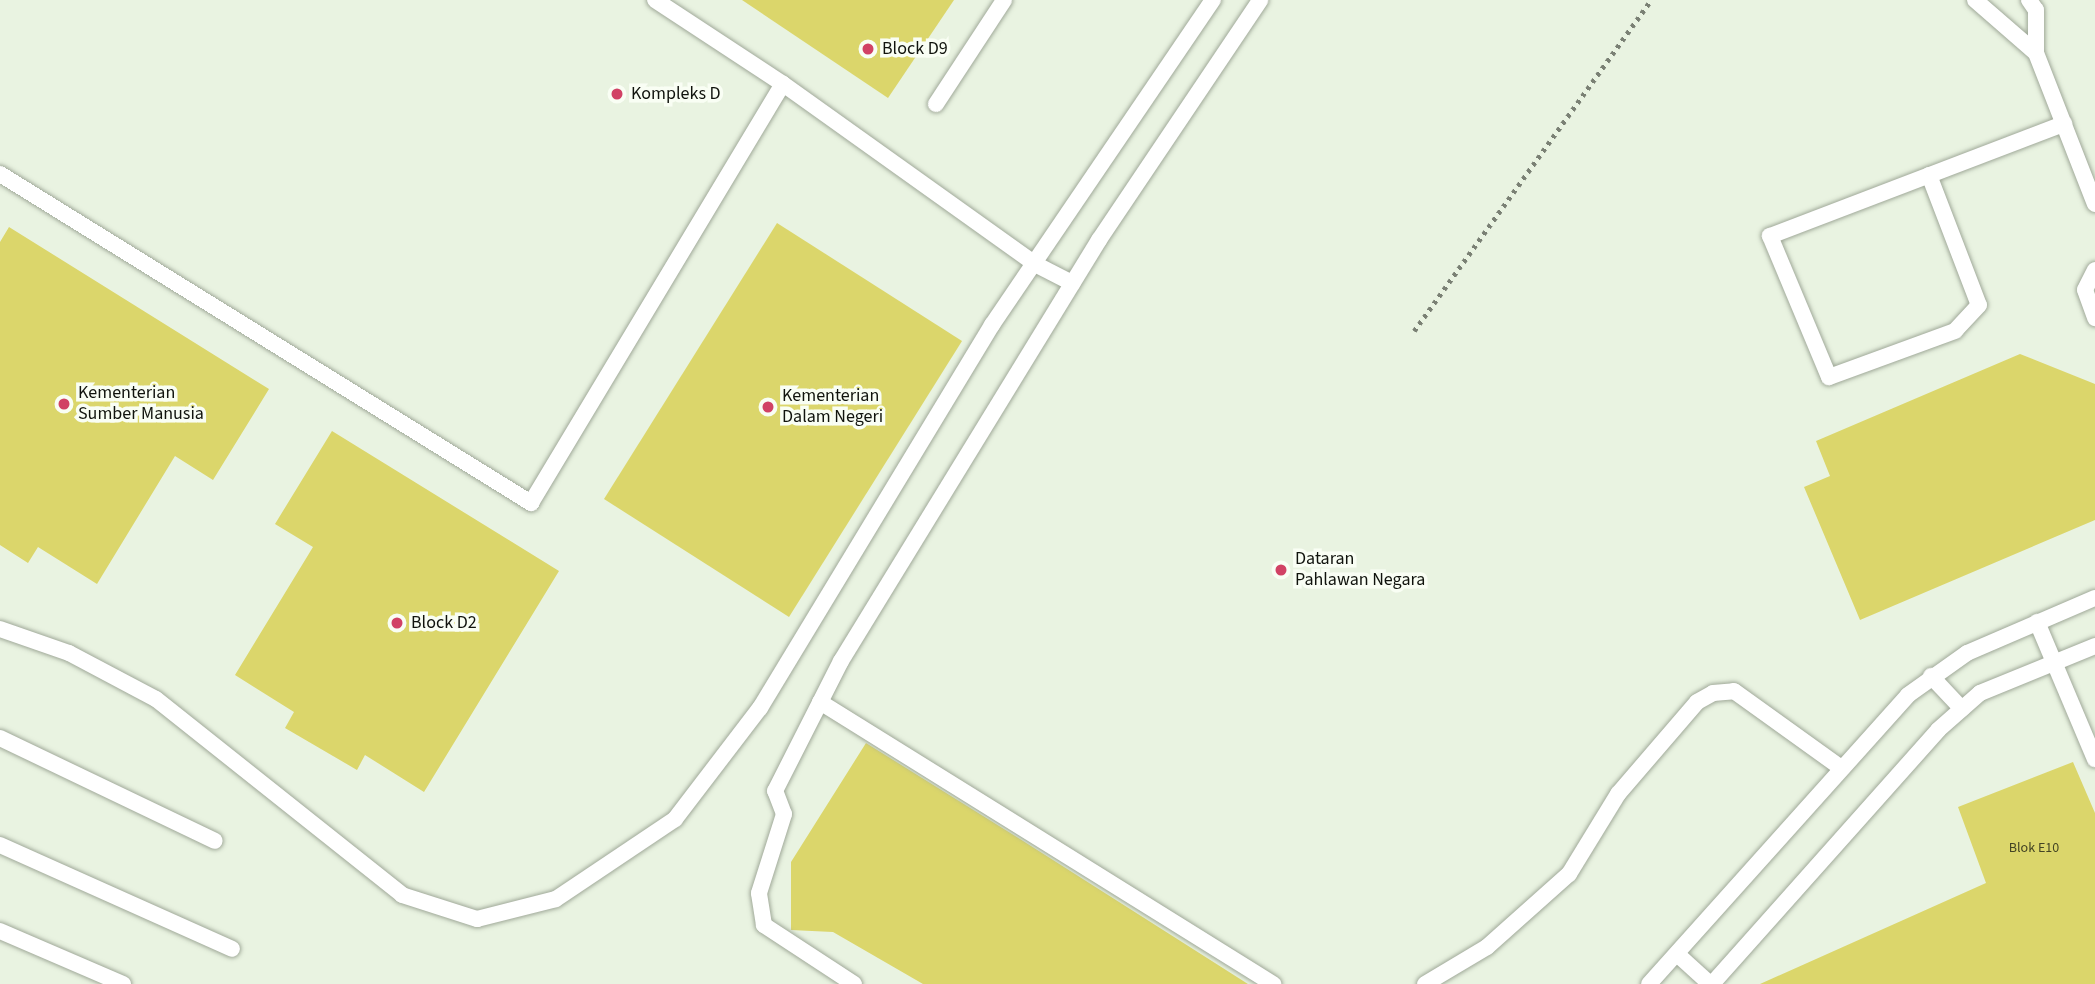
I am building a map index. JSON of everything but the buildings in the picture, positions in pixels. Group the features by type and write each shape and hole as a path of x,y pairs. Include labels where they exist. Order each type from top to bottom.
{"lane":[{"path":"655,0 783,84 1035,264 1072,284"},
{"path":"936,104 1004,0"},
{"path":"0,629 69,653 156,699 402,895 477,919 556,899 675,819 760,708 1035,264 1213,0"},
{"path":"854,984 764,925 759,893 784,814 775,791 820,702 1072,284 1260,0"},
{"path":"1975,0 2036,53"},
{"path":"2029,0 2036,10 2036,53 2064,124 2088,166 2095,204"},
{"path":"0,174 531,503 783,84"},
{"path":"1929,176 1979,305 1955,331 1829,377 1770,236 2064,124"},
{"path":"2095,270 2085,290 2095,318"},
{"path":"1649,984 1841,768 1931,676 2037,622 2095,598"},
{"path":"2037,622 2095,759"},
{"path":"1677,954 1711,984 1962,709 1980,693 2095,646"},
{"path":"1931,676 1962,709"},
{"path":"1425,984 1487,947 1569,874 1618,794 1697,702 1713,694 1734,691 1841,768"},
{"path":"820,702 1273,984"},
{"path":"0,738 215,841"},
{"path":"0,845 232,949"},
{"path":"0,932 123,984"}],"path":[{"path":"1414,331 1651,0"}],"place":[{"name":"Block D9","path":"868,49"},
{"name":"Kompleks D","path":"617,94"},
{"name":"Kementerian Sumber Manusia","path":"64,404"},
{"name":"Kementerian Dalam Negeri","path":"768,407"},
{"name":"Dataran Pahlawan Negara","path":"1281,570"},
{"name":"Block D2","path":"397,623"}]}
